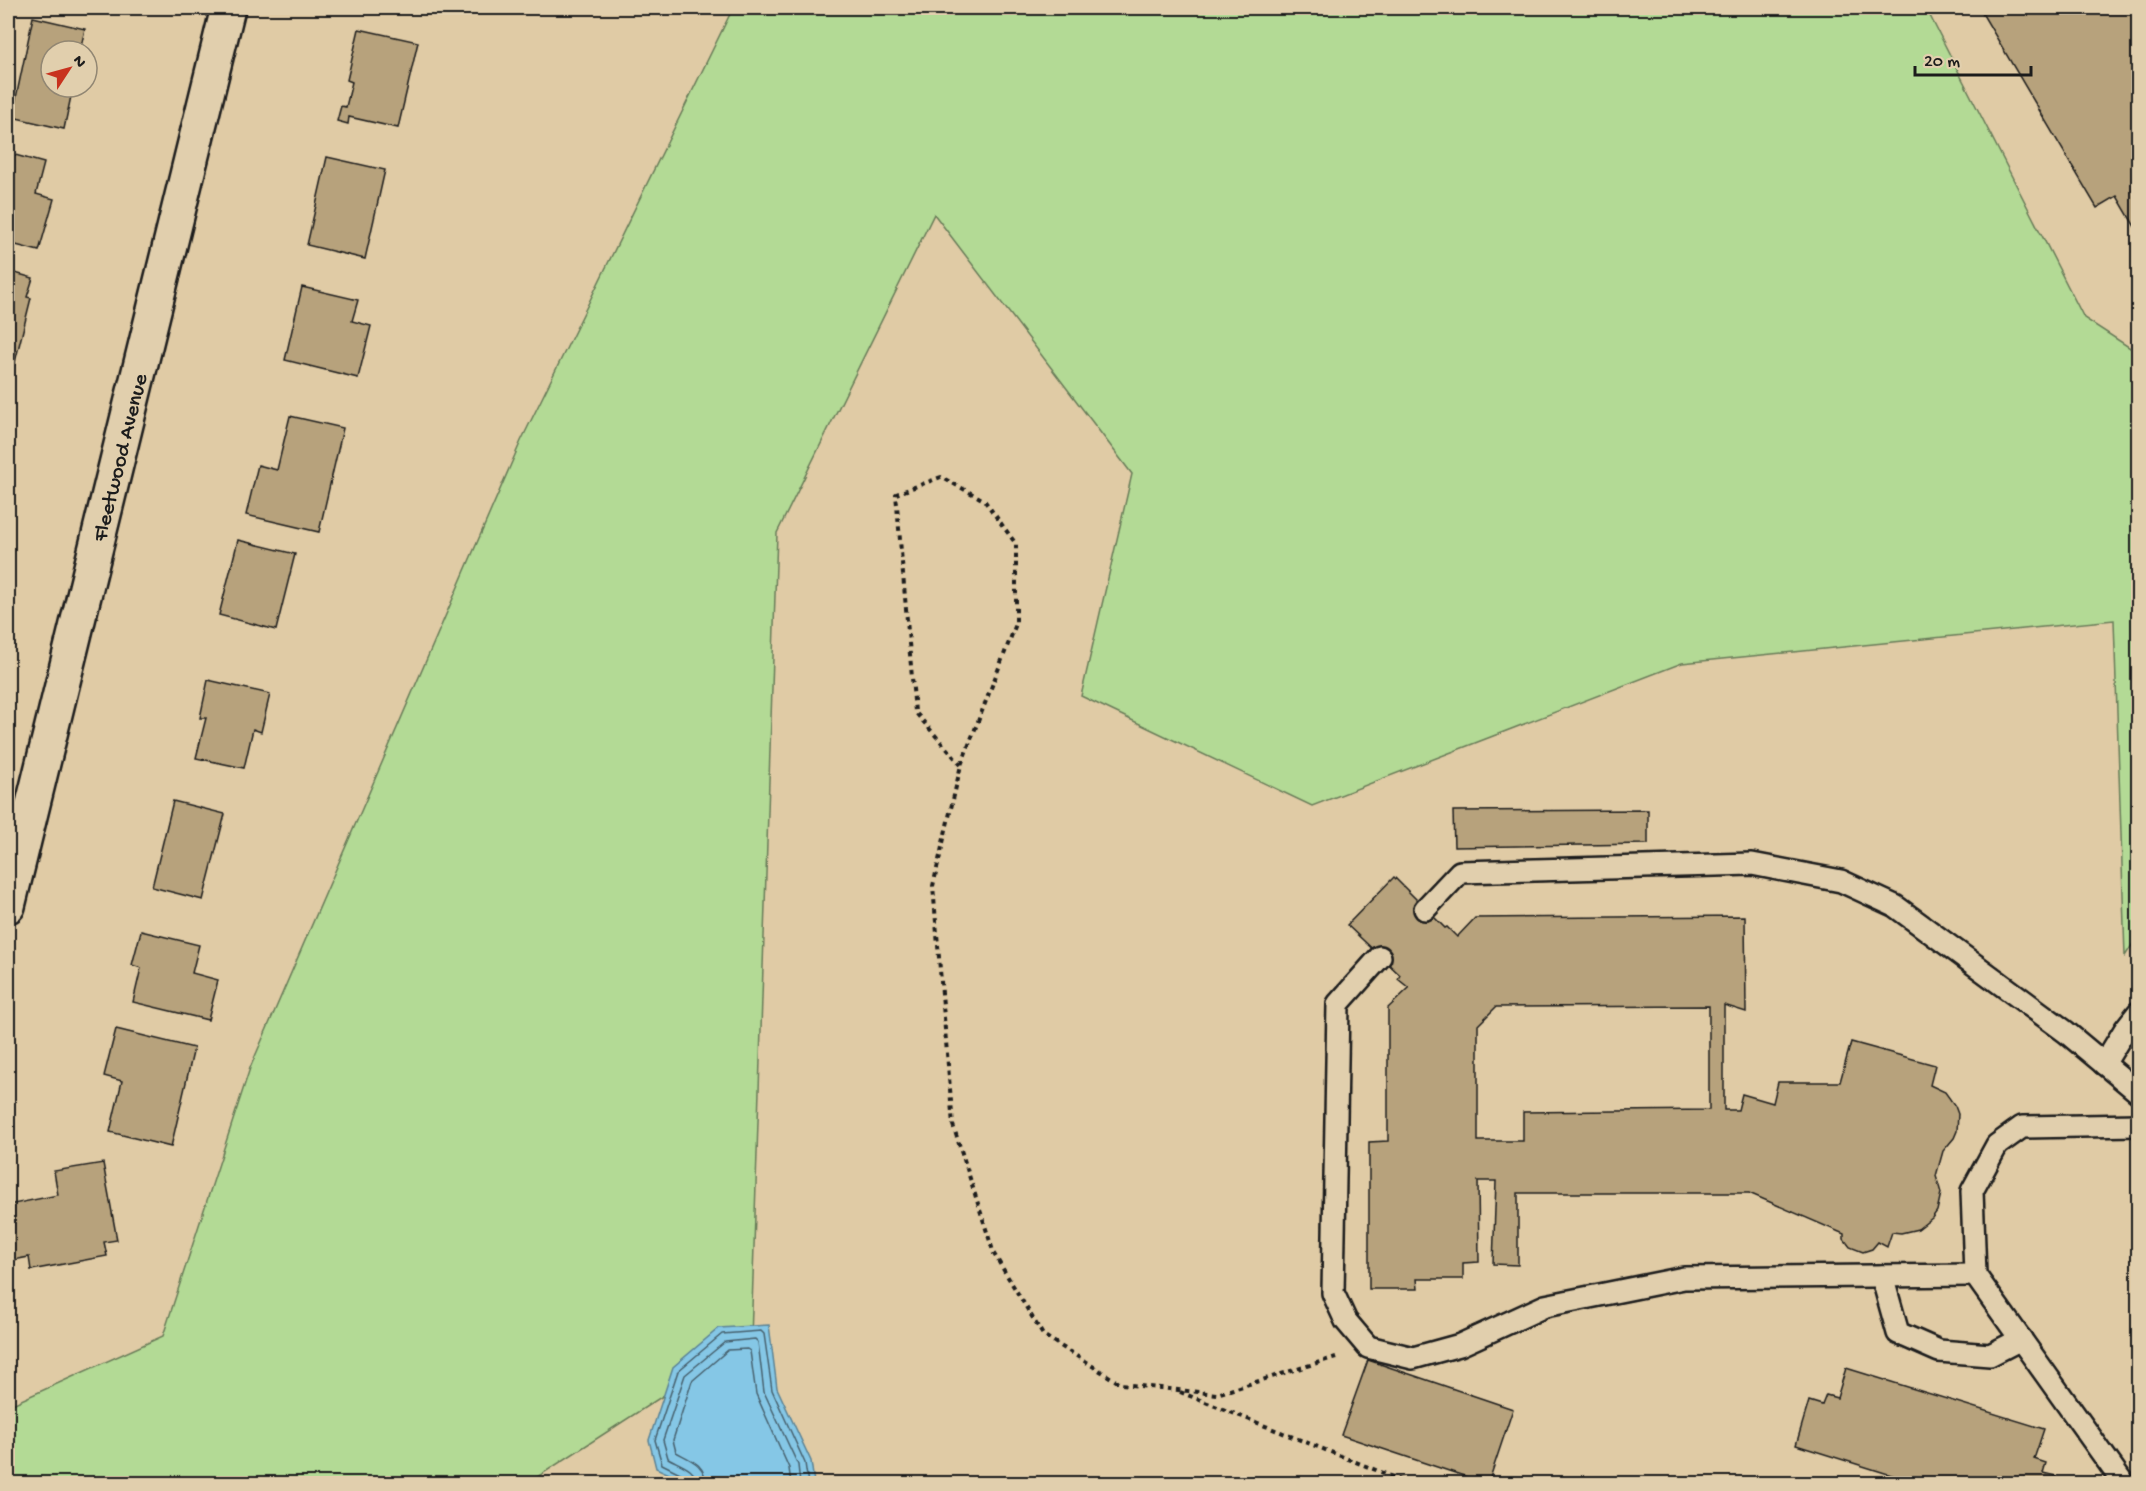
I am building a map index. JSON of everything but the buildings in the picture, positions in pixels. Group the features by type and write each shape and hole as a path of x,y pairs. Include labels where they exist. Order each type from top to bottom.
{"street":[{"name":"Fleetwood Avenue","path":"8,906 228,8"}],"lane":[{"path":"1425,909 1460,872 1752,864 1841,881 1895,906 2066,1032 2139,1092"},
{"path":"1380,957 1338,1004 1333,1293 1346,1321 1368,1347 1413,1358 1460,1345 1545,1306 1684,1278 1975,1275"},
{"path":"2104,1064 2126,1028 2139,1013"},
{"path":"2124,1484 1975,1275 1972,1191 1997,1145 2022,1126 2139,1125"},
{"path":"1882,1276 1898,1333 1939,1351 1990,1355 2021,1339"}],"path":[{"path":"961,765 915,712 896,494 941,477 984,500 1016,544 1016,624 961,765 933,886 953,1125 994,1254 1043,1335 1121,1384 1218,1394 1368,1347"},
{"path":"1174,1390 1411,1484"}],"green space":[{"path":"733,8 1926,8 2084,318 2138,353 2138,936 2125,956 2114,620 1682,663 1312,806 1081,696 1132,474 934,214 777,533 751,1339 528,1483 8,1483 8,1406 163,1336 250,1068 521,441"}],"water":[{"path":"769,1325 777,1388 811,1461 814,1483 689,1483 656,1468 649,1440 673,1367 719,1328"}]}
